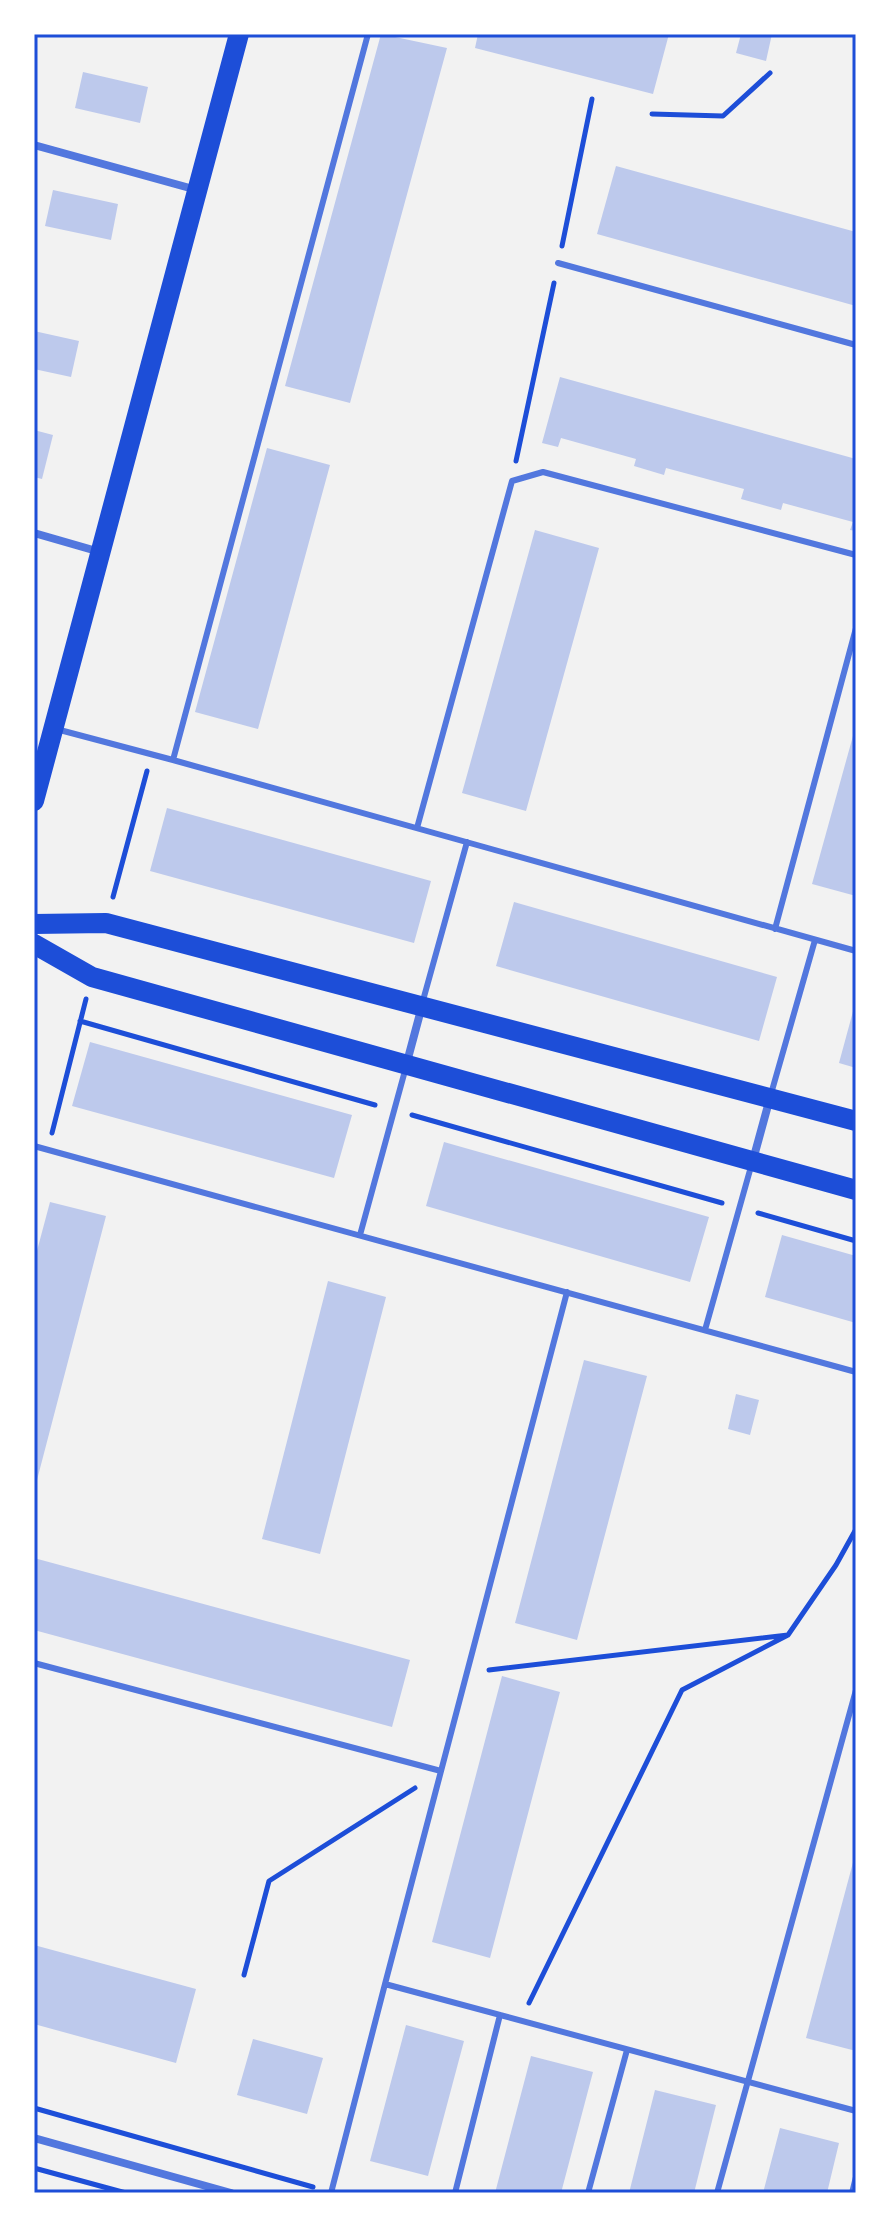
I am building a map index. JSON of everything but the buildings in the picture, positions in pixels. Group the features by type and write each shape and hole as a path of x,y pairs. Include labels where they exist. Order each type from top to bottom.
{"main road":[{"path":"34,801 239,34"},
{"path":"34,924 106,923 856,1121"},
{"path":"34,944 92,977 856,1190"}],"street":[{"path":"34,145 197,190"},
{"path":"34,533 101,552"},
{"path":"407,1063 422,1005"},
{"path":"753,1160 770,1097"},
{"path":"34,2138 231,2193"}],"lane":[{"path":"173,760 368,34"},
{"path":"558,263 856,345"},
{"path":"417,828 512,481 543,472 856,555"},
{"path":"775,929 856,628"},
{"path":"54,728 856,951"},
{"path":"422,1005 467,842"},
{"path":"770,1097 815,940"},
{"path":"360,1235 407,1063"},
{"path":"34,1146 856,1372"},
{"path":"705,1330 753,1160"},
{"path":"331,2193 567,1292"},
{"path":"34,1663 441,1771"},
{"path":"717,2193 856,1690"},
{"path":"385,1984 856,2111"},
{"path":"455,2193 500,2015"},
{"path":"588,2193 627,2050"},
{"path":"852,2193 856,2177"}],"path":[{"path":"652,114 723,116 770,73"},
{"path":"512,481 592,99"},
{"path":"106,923 152,754"},
{"path":"48,1150 92,977"},
{"path":"80,1021 856,1241"},
{"path":"520,2020 682,1690 788,1635 856,1529"},
{"path":"466,1673 788,1635"},
{"path":"244,1975 269,1881 441,1771"},
{"path":"34,2108 331,2193"},
{"path":"34,2168 126,2193"}]}
